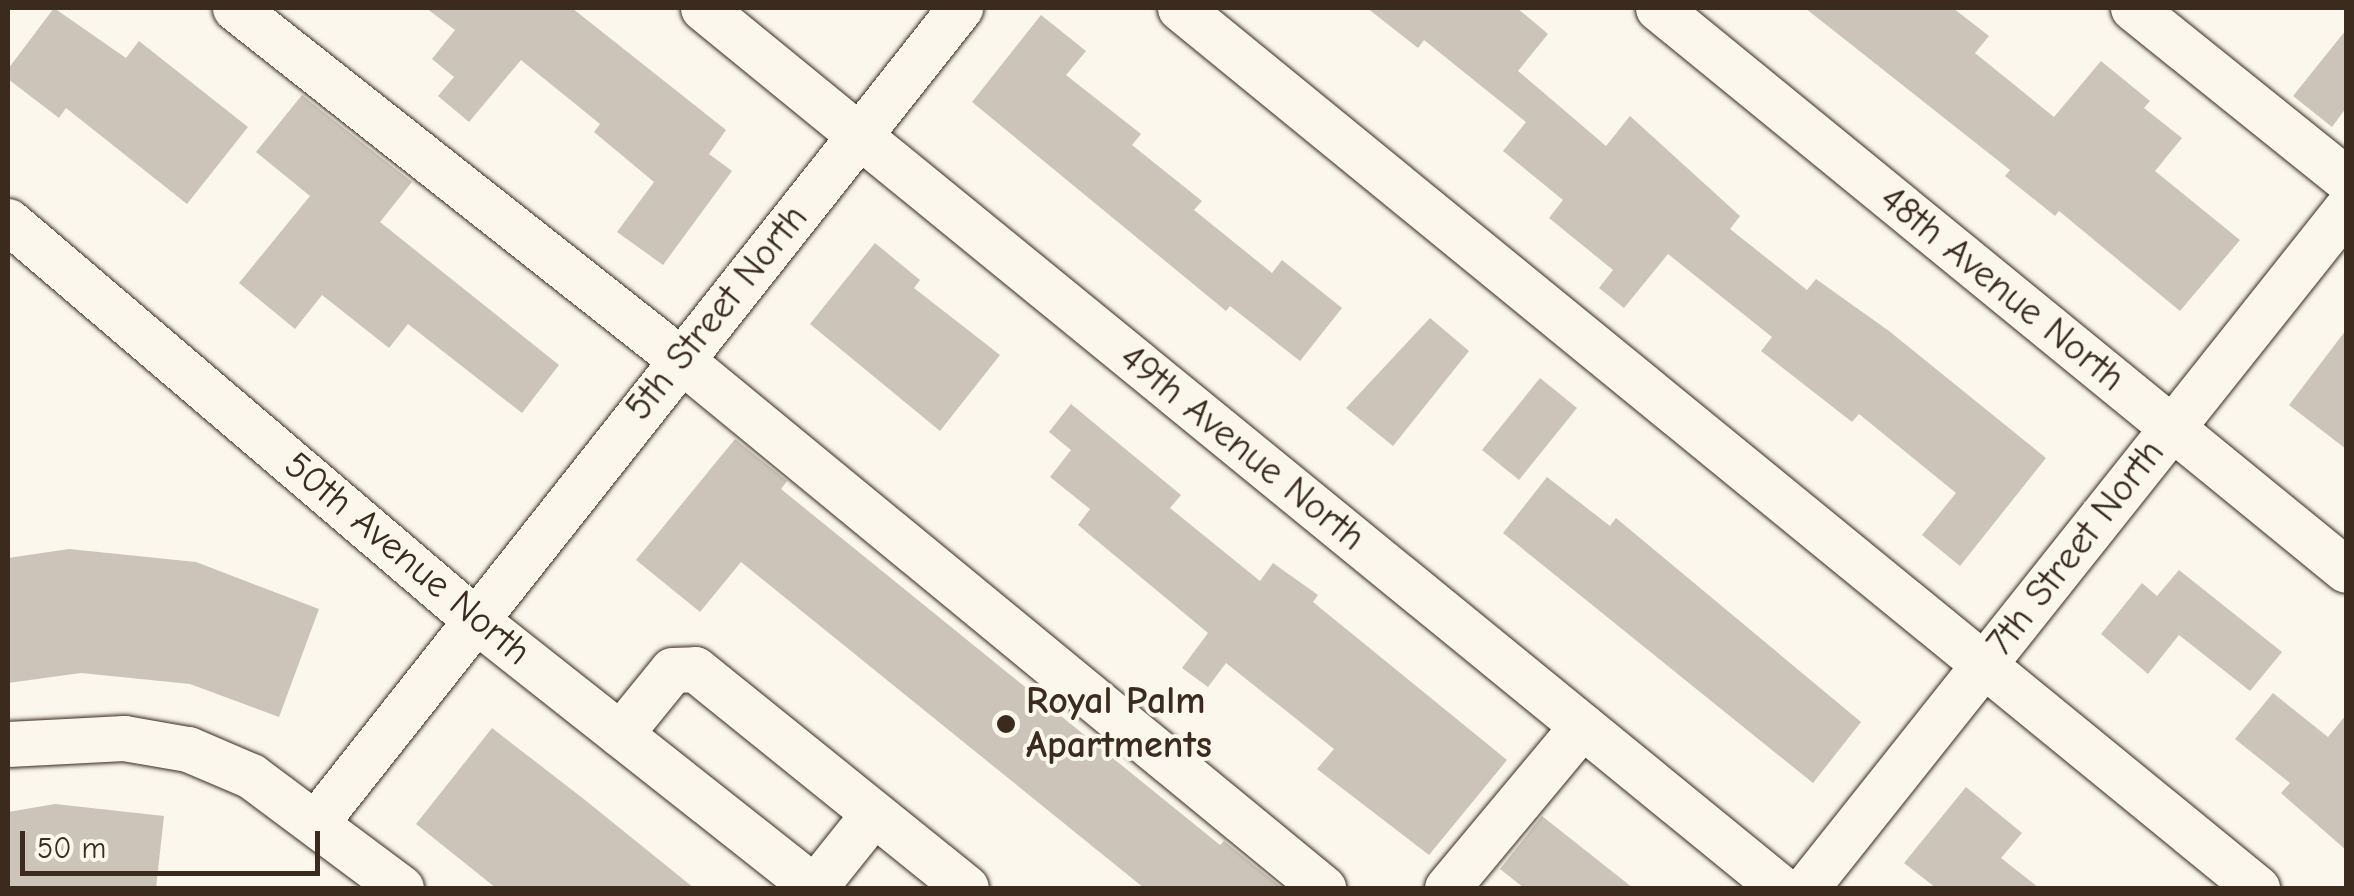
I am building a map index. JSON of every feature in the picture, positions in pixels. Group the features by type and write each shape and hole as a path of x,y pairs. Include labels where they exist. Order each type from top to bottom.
{"street":[{"path":"235,8 680,360 1323,888"},
{"name":"49th Avenue North","path":"703,8 1781,888"},
{"name":"5th Street North","path":"317,821 472,617 960,8"},
{"path":"1180,8 2258,888"},
{"name":"48th Avenue North","path":"1658,8 2346,570"},
{"path":"2133,8 2346,179"},
{"name":"7th Street North","path":"1806,888 2346,209"},
{"name":"50th Avenue North","path":"8,221 472,617 815,888"},
{"path":"620,734 672,670 695,669 966,888"},
{"path":"1447,888 1582,726"},
{"path":"8,744 124,738 188,749 251,776 317,821 401,888"},
{"path":"815,888 874,814"}],"building":[{"path":"54,8 126,58 139,41 248,127 187,204 66,108 59,118 8,79 8,69"},
{"path":"426,8 572,8 726,130 709,154 732,171 663,265 617,232 654,182 594,132 600,124 521,60 469,122 438,96 454,77 432,59 455,30"},
{"path":"1367,8 1517,8 1548,34 1518,71 1606,146 1630,116 1740,216 1730,229 1807,290 1816,279 1889,331 2046,458 1960,566 1922,535 1956,493 1859,414 1852,422 1761,351 1772,337 1668,254 1624,308 1599,288 1613,270 1549,218 1563,200 1503,151 1526,122 1424,40 1418,48"},
{"path":"1805,8 1953,8 1989,36 1975,53 2054,117 2101,61 2150,101 2144,108 2182,138 2155,171 2240,240 2180,311 2059,211 2055,216 2005,176 2010,170"},
{"path":"1041,15 1086,51 1066,75 1141,134 1132,145 1202,201 1194,210 1272,273 1282,260 1342,308 1300,361 1230,306 1226,311 972,102"},
{"path":"2346,30 2346,108 2332,127 2293,96"},
{"path":"302,95 412,182 380,222 559,365 522,413 408,324 389,348 322,295 295,329 239,283 310,196 256,152"},
{"path":"875,243 920,280 914,288 1000,355 940,431 810,324"},
{"path":"1430,318 1469,351 1393,446 1346,408"},
{"path":"2346,330 2346,449 2289,405"},
{"path":"1540,378 1577,408 1519,480 1482,450"},
{"path":"1071,404 1181,495 1170,508 1260,581 1273,563 1318,595 1313,602 1507,760 1429,855 1317,769 1334,749 1226,663 1208,687 1182,668 1208,633 1078,525 1090,509 1050,477 1071,450 1049,432"},
{"name":"Royal Palm Apartments","path":"735,439 787,481 781,489 1220,845 1224,841 1282,888 1144,888 741,562 700,612 636,560"},
{"path":"1547,477 1610,526 1616,518 1861,722 1813,783 1503,533"},
{"path":"69,549 196,562 319,609 279,717 190,684 81,673 8,683 8,558"},
{"path":"2179,570 2282,652 2250,691 2179,635 2148,674 2101,634 2142,583 2157,596"},
{"path":"2273,693 2328,737 2346,715 2346,850 2281,793 2290,783 2235,739"},
{"path":"492,728 694,888 496,888 416,824"},
{"path":"1966,787 2022,833 2001,858 2039,888 1936,888 1904,863"},
{"path":"55,804 164,816 156,888 8,888 8,812"},
{"path":"1542,816 1633,888 1524,888 1500,869"}],"place":[{"name":"Royal Palm Apartments","path":"1006,724"}]}
